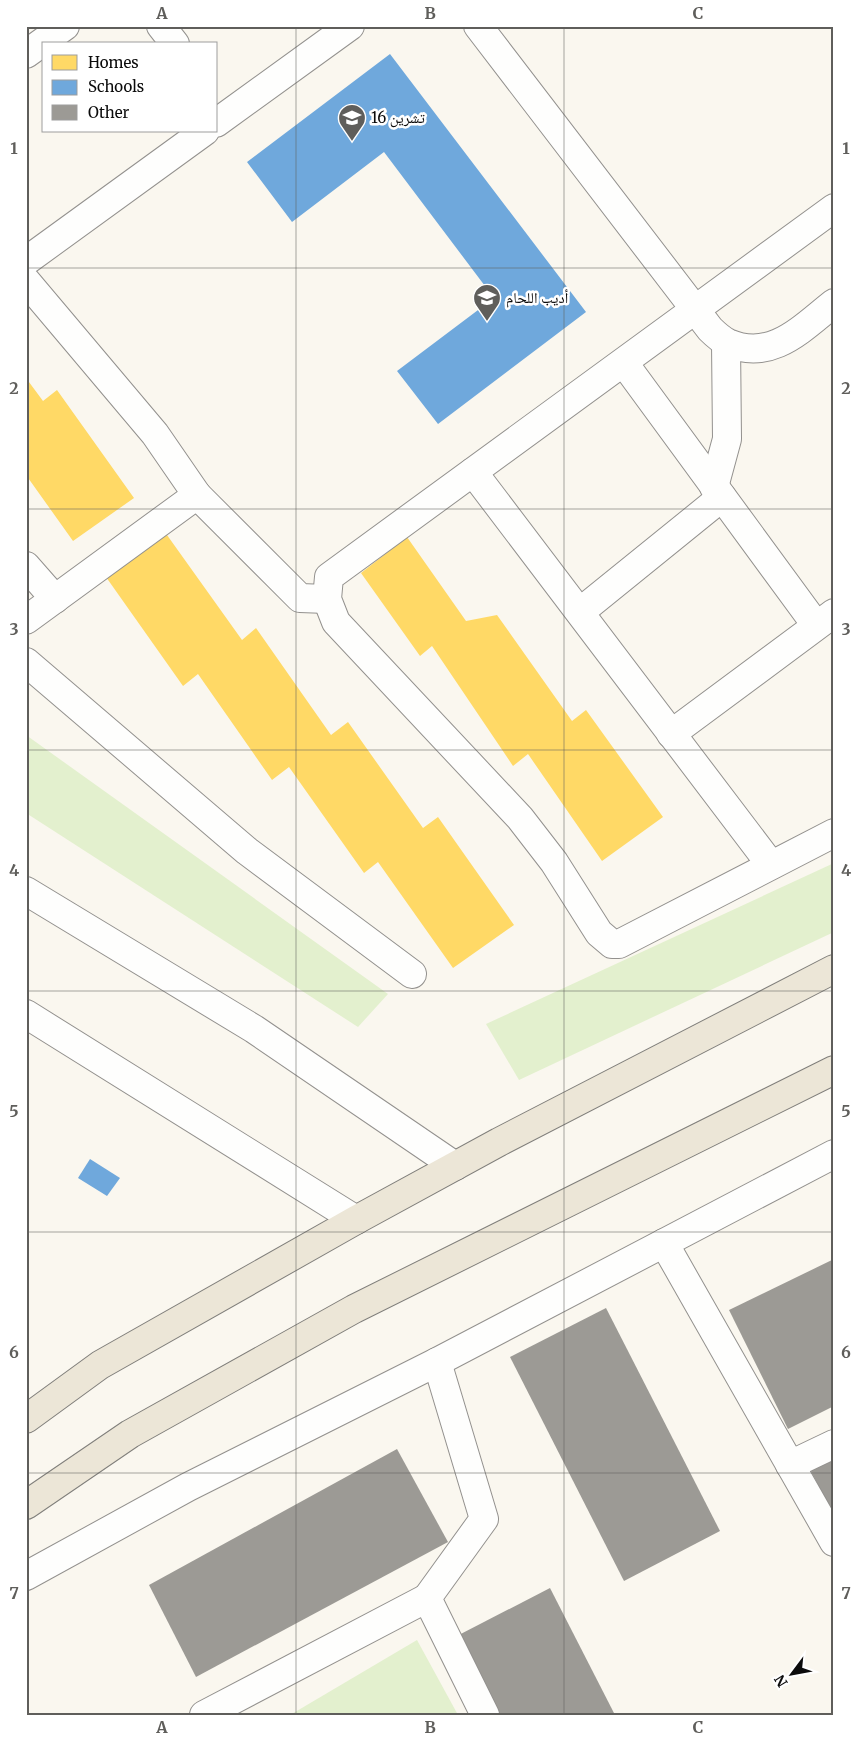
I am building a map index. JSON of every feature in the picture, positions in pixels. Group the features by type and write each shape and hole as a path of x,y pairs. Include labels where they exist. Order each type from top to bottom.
{"main road":[{"path":"26,1419 100,1365 356,1220 455,1166 834,969"},
{"path":"26,1505 130,1434 354,1309 834,1070"}],"street":[{"path":"43,42 65,26"},
{"path":"161,26 173,42"},
{"path":"221,111 350,26"},
{"path":"478,26 710,329 726,343 747,349 768,347 788,339 834,303"},
{"path":"26,54 42,43"},
{"path":"26,261 204,132"},
{"path":"834,208 329,577 327,599 336,622 520,818 554,862 599,933 612,944 619,944 834,833"},
{"path":"26,281 155,434 197,495 300,598 327,599"},
{"path":"580,612 718,492 727,439 726,343"},
{"path":"624,363 718,492 825,619 671,734"},
{"path":"473,472 771,865"},
{"path":"26,620 197,495"},
{"path":"26,566 55,599"},
{"path":"26,662 247,851 412,974"},
{"path":"26,891 254,1029 455,1166"},
{"path":"26,1014 356,1220"},
{"path":"26,1576 188,1487 437,1362 833,1157"},
{"path":"664,1243 834,1542"},
{"path":"204,1715 427,1598 484,1519 437,1362"},
{"path":"790,1466 834,1444"},
{"path":"427,1598 485,1715"}],"green space":[{"path":"26,735 388,994 358,1027 26,813"},
{"path":"834,863 834,932 519,1080 486,1024"},
{"path":"417,1640 458,1715 290,1715"}],"building: Homes":[{"path":"26,378 43,401 57,390 134,498 73,541 26,475"},
{"path":"167,535 242,640 256,628 331,735 348,722 423,828 438,817 514,925 453,968 378,862 364,873 289,767 272,780 198,674 183,686 106,577"},
{"path":"407,537 466,621 497,615 572,721 586,710 663,817 602,861 528,754 513,766 432,646 420,656 361,573"}],"building: Schools":[{"path":"390,54 586,312 438,424 397,371 494,298 384,152 292,222 247,162"},
{"path":"90,1159 120,1178 107,1196 78,1178"}],"building: Other":[{"path":"834,1259 834,1406 788,1429 729,1310"},
{"path":"606,1308 720,1531 624,1581 510,1357"},
{"path":"834,1448 834,1515 806,1462"},
{"path":"397,1449 448,1542 196,1677 149,1585"},
{"path":"550,1588 615,1715 493,1715 453,1638"}],"place":[{"name":"16 تشرين","path":"352,142"},
{"name":"أديب اللحام","path":"487,322"}]}
